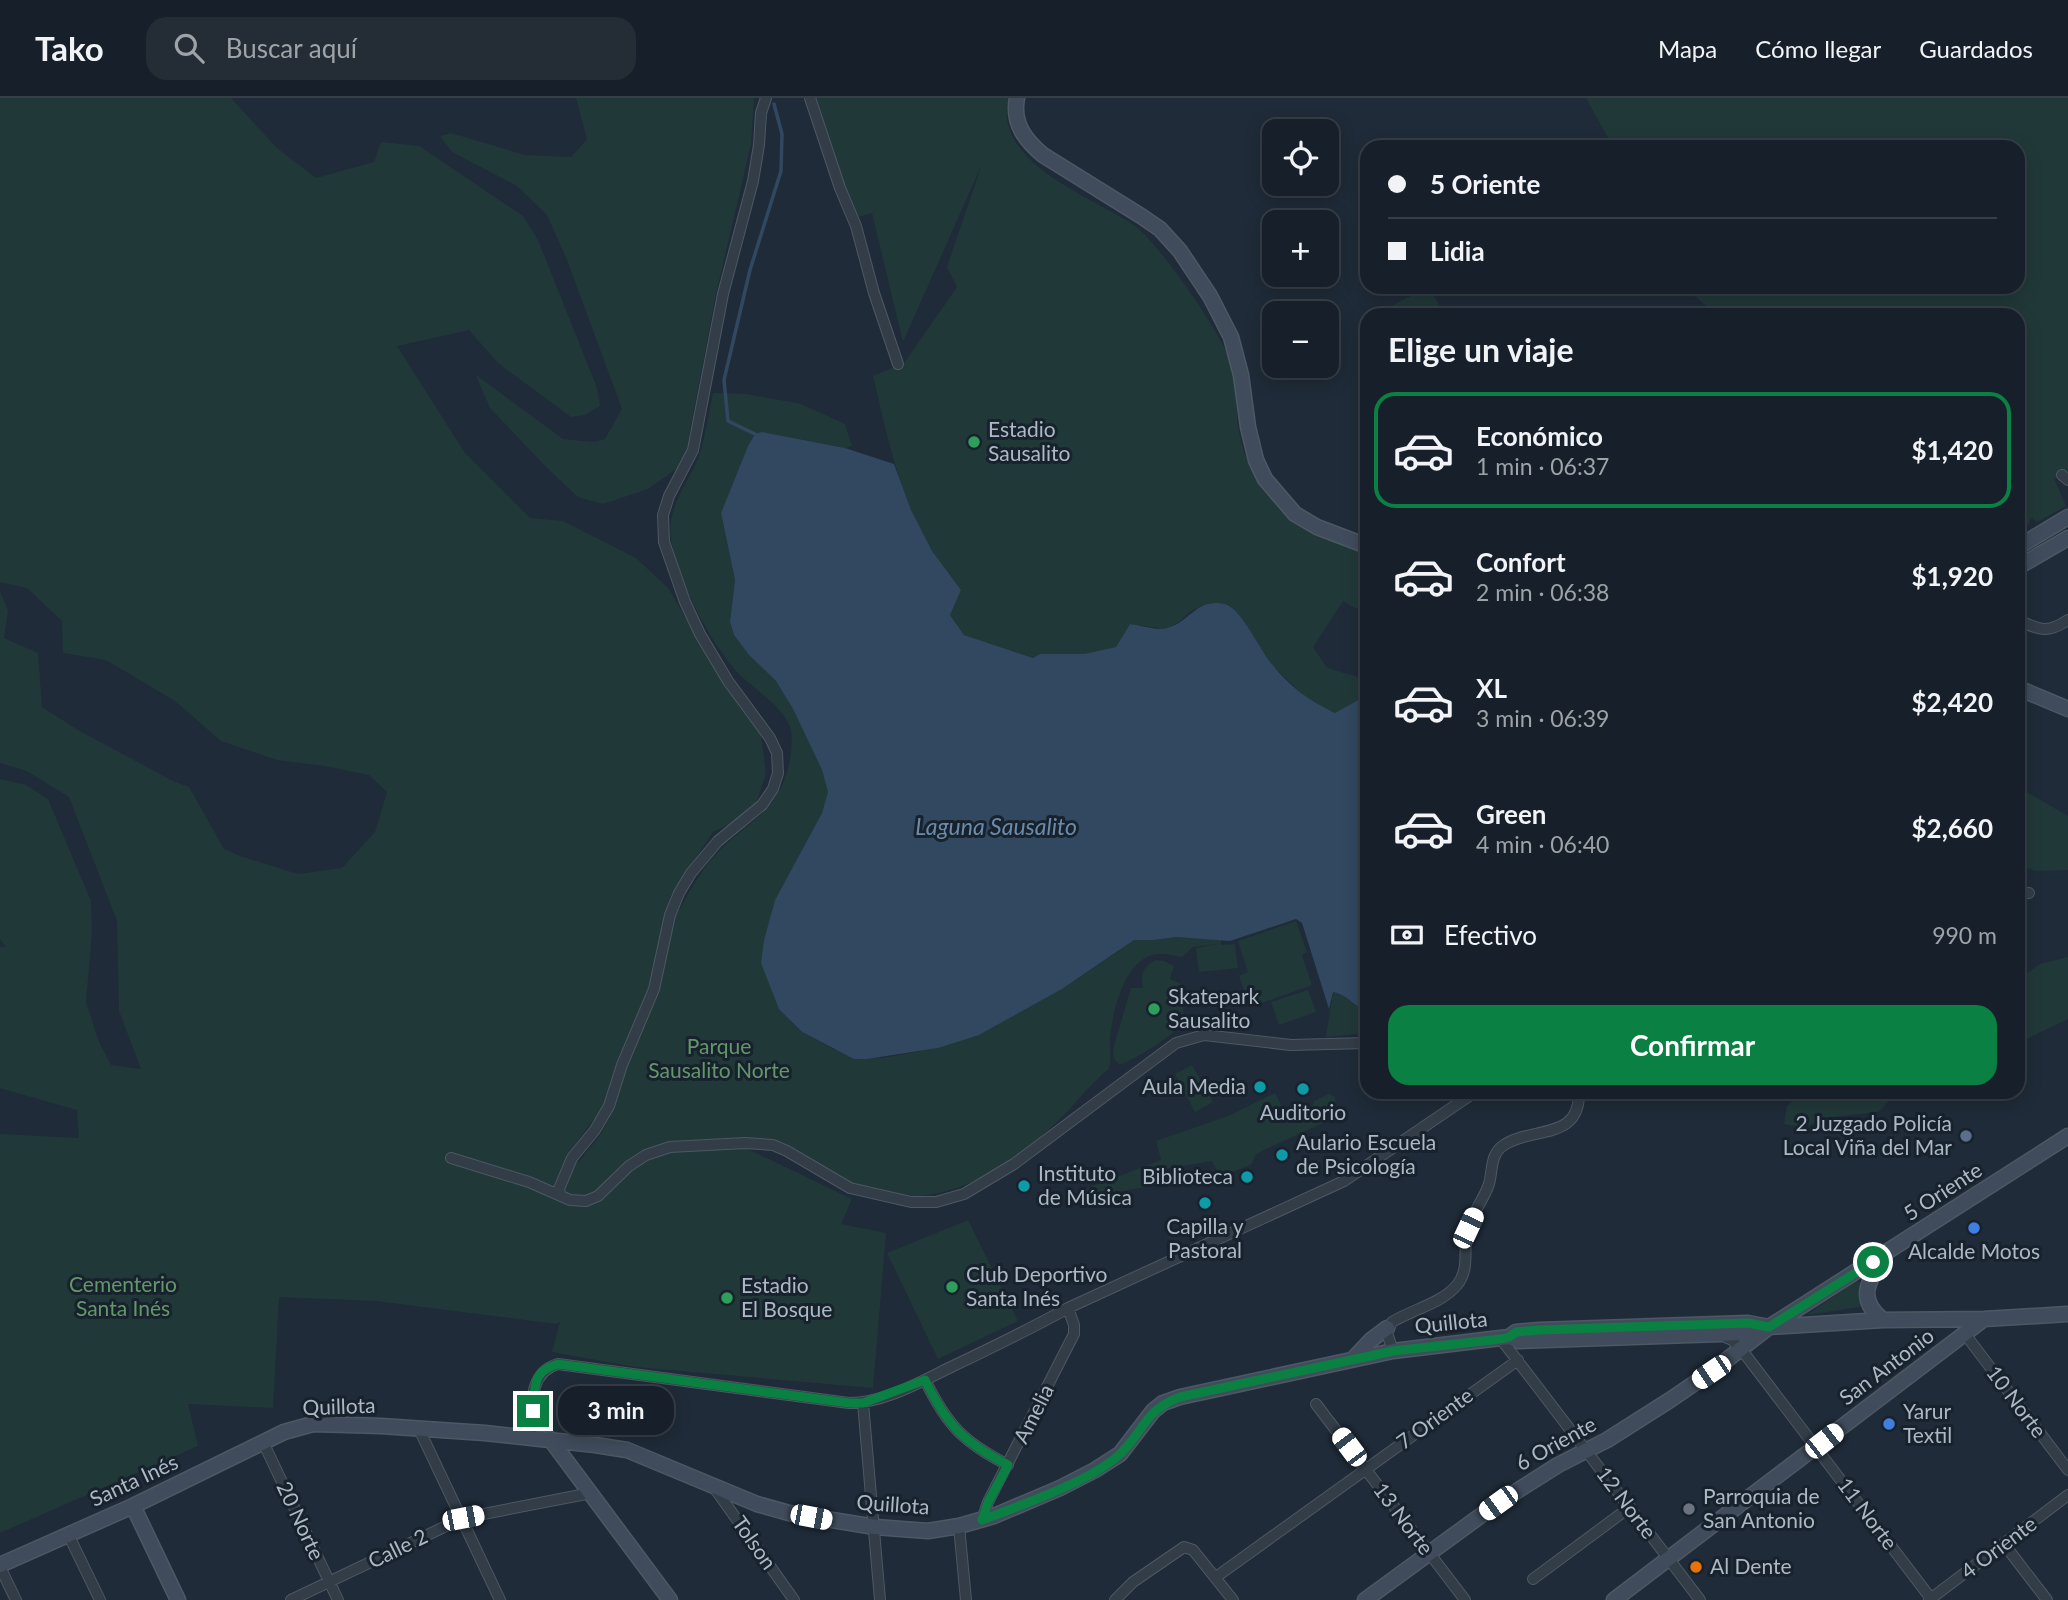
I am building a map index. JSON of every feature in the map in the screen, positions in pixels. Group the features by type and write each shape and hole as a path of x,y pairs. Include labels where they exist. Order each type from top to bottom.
{"main road":[{"path":"1017,98 1016,114 1026,141 1043,155 1160,229 1188,261 1216,306 1231,337 1241,375 1248,427 1256,460 1265,479 1295,514 1317,527 1360,543"},
{"path":"2025,543 2068,517"},
{"path":"1341,535 1360,536"},
{"path":"2025,563 2068,538"},
{"path":"2025,691 2067,707"},
{"name":"5 Oriente","path":"1769,1327 2068,1136"},
{"path":"1883,1320 1873,1312 1868,1303 1868,1286 1872,1275 1892,1250"},
{"name":"Quillota","path":"284,1432 313,1424 419,1429 550,1439 627,1450 757,1504 789,1513 875,1527 928,1531 982,1520 1060,1488 1108,1463 1120,1454 1153,1411 1163,1403 1354,1358 1505,1338 1519,1341 1720,1334 1769,1327 1883,1320 1984,1320 2068,1314"},
{"name":"San Antonio","path":"1614,1600 1984,1320"},
{"name":"Quillota","path":"1505,1338 1516,1332 1551,1329 1748,1323 1769,1327"},
{"name":"6 Oriente","path":"1365,1600 1498,1503 1670,1400 1769,1327"},
{"path":"1354,1358 1387,1328"},
{"name":"Santa Inés","path":"1,1572 68,1534 133,1506 284,1432"},
{"path":"550,1439 670,1600"},
{"path":"133,1506 178,1600"}],"street":[{"path":"560,1194 559,1189 572,1158 595,1130 609,1106 622,1065 654,989 670,915 680,893 691,873 712,847 762,805 773,789 778,773 777,753 770,738 728,681 685,603 664,542 663,515 669,496 693,450 723,295 760,145 761,113 766,98"},
{"path":"810,98 839,188 856,226 874,293 898,365"},
{"path":"2025,623 2049,631 2068,620"},
{"path":"451,1158 489,1168 570,1200 586,1201 598,1196 629,1166 646,1155 670,1147 745,1143 772,1145 850,1188 911,1202 936,1202 964,1194 1014,1164 1176,1043 1204,1035 1290,1045 1360,1043"},
{"path":"531,1438 535,1383 540,1372 558,1364 863,1403 925,1380 1068,1308 1344,1181 1465,1099"},
{"path":"1393,1351 1387,1328 1402,1316 1440,1299 1461,1279 1466,1262 1468,1228 1486,1192 1493,1159 1499,1148 1520,1137 1566,1124 1577,1113 1578,1099"},
{"name":"Amelia","path":"982,1520 988,1502 1074,1334 1068,1308"},
{"name":"11 Norte","path":"1720,1334 1741,1349 1931,1600"},
{"name":"10 Norte","path":"1965,1334 2068,1470"},
{"name":"12 Norte","path":"1505,1338 1518,1360 1700,1600"},
{"name":"7 Oriente","path":"1216,1577 1518,1360"},
{"path":"925,1380 941,1412 960,1434 979,1450 1008,1465"},
{"path":"863,1403 880,1600"},
{"name":"13 Norte","path":"1316,1404 1465,1600"},
{"path":"419,1429 500,1600"},
{"name":"20 Norte","path":"263,1442 338,1600"},
{"name":"Tolson","path":"713,1486 794,1600"},
{"name":"Calle 2","path":"291,1600 463,1518 591,1493"},
{"name":"4 Oriente","path":"1931,1600 2068,1495"},
{"path":"1534,1579 1630,1507"},
{"path":"959,1526 966,1600"},
{"path":"68,1534 100,1600"},
{"path":"2004,1544 2048,1600"},
{"path":"1115,1600 1133,1582 1184,1547 1193,1550 1233,1600"},
{"path":"1,1572 16,1600"}],"green space":[{"path":"0,98 231,98 277,148 316,178 374,162 381,142 419,146 523,216 538,240 597,388 600,406 585,415 571,417 498,363 469,330 397,346 465,453 530,518 563,521 636,558 668,588 738,705 761,736 766,773 753,813 713,832 670,897 680,909 716,855 774,800 787,773 791,749 791,731 784,716 730,663 697,612 680,574 671,540 672,515 697,462 713,393 747,394 801,404 845,424 852,446 846,448 762,432 755,434 721,513 735,580 730,622 734,635 749,655 776,681 793,709 822,770 828,792 822,813 775,900 764,940 791,1022 802,1032 835,1050 882,1058 938,1048 988,1030 1062,989 1119,951 1128,942 1138,939 1221,939 1221,945 1235,944 1238,968 1199,972 1196,948 1218,944 1193,947 1182,957 1157,954 1140,962 1132,970 1120,992 1110,1038 1111,1059 1108,1070 1041,1136 994,1171 968,1184 940,1193 912,1196 883,1194 854,1184 802,1152 780,1142 770,1139 727,1139 852,1199 841,1224 886,1233 873,1388 636,1367 552,1352 560,1322 556,1324 376,1301 279,1297 273,1408 188,1404 198,1446 0,1533 0,1134 79,1138 77,1110 0,1088 0,947 6,947 0,939 0,779 26,785 48,799 91,901 92,933 86,1002 99,1042 111,1065 141,1069 119,1011 117,921 69,797 27,771 0,763 0,591 8,610 4,638 38,653 42,707 78,730 189,787 224,849 298,874 342,868 375,832 387,792 369,775 277,760 221,741 175,701 106,660 63,653 62,621 27,588 0,582","holes":["610,1117 601,1134 579,1162 566,1156 595,1118"]},
{"path":"576,98 754,98 751,144 716,294 689,436 689,460 648,489 603,504 578,497 546,467 490,408 476,375 563,439 595,442 605,439 622,409 567,260 547,215 517,186 452,152 440,136 451,133 525,155 571,157 587,139"},
{"path":"814,98 1008,98 1007,119 1013,137 1024,154 1059,182 1134,225 1159,251 1190,292 1228,355 1235,377 1242,445 1252,470 1266,493 1301,526 1360,550 1360,609 1343,601 1313,647 1327,668 1360,677 1360,699 1335,713 1308,700 1271,664 1239,615 1229,605 1210,603 1192,610 1166,629 1130,624 1116,647 1084,654 1040,654 1034,658 964,635 950,615 961,590 932,551 911,509 895,465 873,376 904,363 957,287 947,267 982,164 903,342 872,213 852,219"},
{"path":"1586,98 2068,98 2068,471 2054,479 2066,506 2037,522 2031,518 2028,526 2025,525 2025,308 1708,308 1693,294 2025,294 2025,140 1609,140"},
{"path":"1415,294 1433,294 1441,308 1387,308"},
{"path":"2025,791 2068,816 2068,870 2035,871 2025,867"},
{"path":"1296,921 1307,952 1302,955 1312,985 1250,1007 1239,976 1248,972 1238,941"},
{"path":"2068,957 2068,1019 2025,1040 2025,975 2040,964"},
{"name":"Skatepark Sausalito","path":"1156,960 1174,966 1170,979 1180,983 1183,994 1181,1021 1175,1030 1160,1042 1119,1064 1114,1059 1113,1049 1131,988 1143,988 1144,971"},
{"path":"1308,990 1316,1012 1279,1025 1271,1002"},
{"path":"1333,992 1360,1007 1360,1034 1326,1037"},
{"path":"1192,1065 1213,1102 1195,1112 1175,1074"},
{"path":"1275,1093 1283,1108 1297,1104 1304,1108 1312,1107 1314,1101 1329,1094 1335,1097 1336,1108 1327,1121 1262,1151 1255,1155 1252,1164 1220,1177 1212,1161 1163,1169 1170,1183 1080,1198 1078,1192 1161,1160 1156,1141 1228,1116"},
{"path":"1794,1099 1891,1099 1878,1112 1840,1116 1801,1127 1784,1124 1787,1106"},
{"name":"Club Deportivo Santa Inés","path":"968,1220 1018,1321 938,1359 887,1253"},
{"path":"1856,1281 1860,1282 1860,1307 1807,1315"}],"water":[{"name":"Laguna Sausalito","path":"762,432 845,448 894,464 911,510 932,551 961,590 950,615 964,635 1033,658 1040,654 1084,654 1116,647 1130,624 1163,629 1175,625 1207,604 1225,604 1244,621 1278,671 1308,698 1335,713 1360,699 1360,1007 1333,992 1329,1009 1302,923 1296,919 1230,941 1177,937 1134,940 1062,989 979,1035 938,1048 854,1059 802,1032 779,1009 761,963 775,900 822,813 828,792 822,770 793,709 776,681 749,655 734,635 730,622 735,580 721,513 755,434"}],"waterway":[{"path":"755,434 728,421 724,380 750,270 781,171 782,134 774,104"}],"place":[{"name":"Estadio Sausalito","path":"974,442"},
{"name":"Skatepark Sausalito","path":"1154,1009"},
{"name":"Aula Media","path":"1260,1087"},
{"name":"Auditorio","path":"1303,1089"},
{"name":"2 Juzgado Policía Local Viña del Mar","path":"1966,1136"},
{"name":"Aulario Escuela de Psicología","path":"1282,1155"},
{"name":"Biblioteca","path":"1247,1177"},
{"name":"Instituto de Música","path":"1024,1186"},
{"name":"Capilla y Pastoral","path":"1205,1203"},
{"name":"Alcalde Motos","path":"1974,1228"},
{"name":"Club Deportivo Santa Inés","path":"952,1287"},
{"name":"Estadio El Bosque","path":"727,1298"},
{"name":"Yarur Textil","path":"1889,1424"},
{"name":"Parroquia de San Antonio","path":"1689,1509"},
{"name":"Al Dente","path":"1696,1567"}],"route":[{"path":"533,1411 535,1383 540,1372 558,1364 849,1403 863,1403 925,1380 941,1412 960,1434 979,1450 1008,1465 988,1502 982,1520 1060,1488 1108,1463 1120,1454 1153,1411 1163,1403 1180,1397 1393,1351 1501,1339 1516,1332 1748,1323 1769,1327 1873,1262"}],"park label":[{"name":"Parque Sausalito Norte","path":"719,1059"},
{"name":"Cementerio Santa Inés","path":"123,1297"}]}
